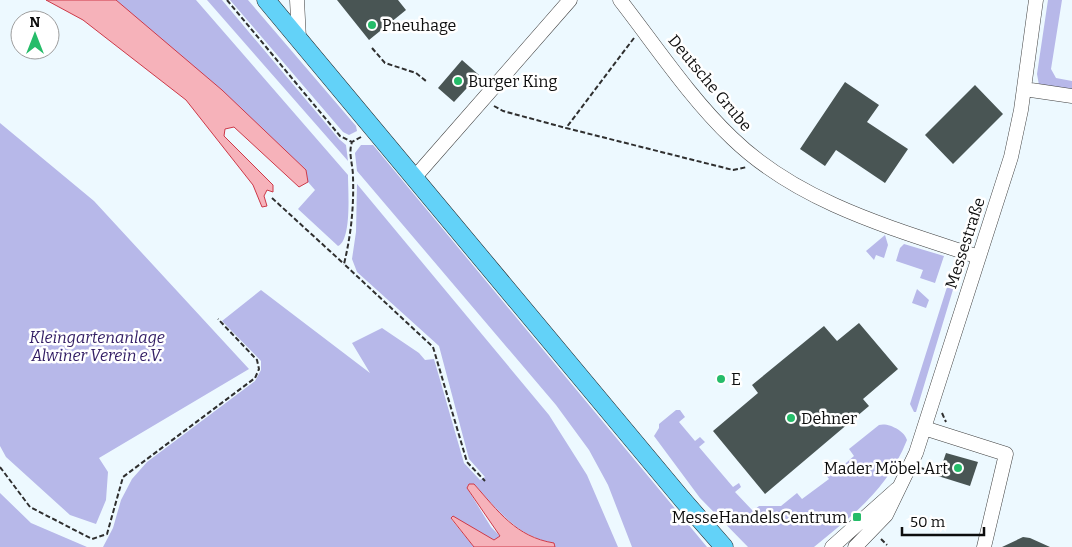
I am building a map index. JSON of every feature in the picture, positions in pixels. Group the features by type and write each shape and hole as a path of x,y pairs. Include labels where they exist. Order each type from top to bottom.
{"main road":[{"path":"271,1 299,39 372,127 724,547"}],"street":[{"path":"297,0 299,39"},
{"path":"415,178 570,0"},
{"name":"Deutsche Grube","path":"620,0 704,107 732,138 762,164 811,194 859,217 979,257"},
{"name":"Messestraße","path":"855,547 886,514 894,502 897,490 916,452 924,428 1011,157 1024,89 1036,0"},
{"path":"1024,89 1072,96"},
{"path":"924,428 1006,454 984,547"},
{"name":"Messestraße","path":"832,547 897,490"}],"path":[{"path":"227,0 340,136 352,142 358,140 372,127"},
{"path":"566,128 642,28"},
{"path":"372,48 385,63 416,73 426,81"},
{"path":"484,99 503,111 733,170 762,164"},
{"path":"344,264 352,233 353,175 350,150 352,142"},
{"path":"272,198 433,347 467,462 484,481"},
{"path":"0,467 30,507 92,539 107,534 124,477 255,378 259,369 257,360 218,319"},
{"path":"921,468 939,474"},
{"path":"877,536 887,544"}],"green space":[{"path":"116,0 196,0 348,175 349,202 347,225 342,242 338,246 298,209 315,190 308,182 306,170"},
{"path":"207,0 222,0 346,145 348,161"},
{"path":"230,0 248,0 356,126 357,131 349,135 343,132"},
{"path":"1048,0 1062,0 1051,69 1056,78 1072,81 1072,90 1039,85 1037,74"},
{"name":"Kleingartenanlage Alwiner Verein e.V.","path":"0,123 94,201 249,369 99,458 108,472 106,500 96,524 70,515 6,457 0,446"},
{"path":"361,145 373,145 707,547 632,547 608,485 589,450 556,405 357,171 355,153"},
{"path":"357,184 549,415 587,475 618,547 555,547 554,543 541,540 519,529 500,513 474,484 469,484 467,488 491,527 500,536 494,540 451,519 474,547 103,547 113,528 121,500 132,479 147,462 255,381 261,370 261,361 222,321 261,290 370,373 352,343 382,328 419,353 425,360 434,359 464,463 480,480 485,477 469,459 439,346 357,272 352,259 356,232"},
{"path":"885,235 888,245 884,258 876,255 874,260 866,251"},
{"path":"904,244 944,256 935,283 920,278 923,270 896,261 900,248"},
{"path":"952,282 955,283 916,412 914,412 910,404 947,287 950,288"},
{"path":"917,289 929,300 926,308 912,303"},
{"path":"676,410 680,410 685,417 679,422 695,441 700,437 705,442 699,447 733,487 739,483 741,487 735,492 753,511 759,506 781,506 797,493 802,499 829,479 823,471 826,468 832,475 854,456 849,449 879,425 883,424 896,428 903,433 907,440 890,473 868,500 814,547 748,547 700,498 654,436 659,428 659,424"},
{"path":"0,493 31,523 87,547 0,547"}],"shaded area":[{"path":"46,0 116,0 222,90 306,170 308,182 299,187 234,127 225,129 224,136 273,185 273,192 267,190 264,196 267,206 262,207 253,185 186,100 83,20"},
{"path":"469,484 474,484 500,513 518,529 541,540 554,543 555,547 474,547 451,518 453,516 494,540 500,536 467,488"}],"building":[{"name":"Pneuhage","path":"337,0 398,0 406,10 369,40"},
{"path":"462,60 479,75 454,102 438,88"},
{"path":"845,82 879,105 867,122 908,149 885,183 836,150 825,166 800,149"},
{"path":"975,85 1003,114 953,164 925,135"},
{"name":"Dehner","path":"859,323 898,369 863,399 869,406 765,494 713,431 758,393 752,385 824,326 837,341"},
{"name":"Mader Möbel Art","path":"946,453 978,462 970,486 938,476"},
{"path":"1023,537 1030,538 1050,547 1002,547"}],"place":[{"name":"Pneuhage","path":"372,25"},
{"name":"Burger King","path":"458,81"},
{"name":"E","path":"721,379"},
{"name":"Dehner","path":"791,418"},
{"name":"Mader Möbel Art","path":"958,468"},
{"name":"MesseHandelsCentrum","path":"857,517"}]}
